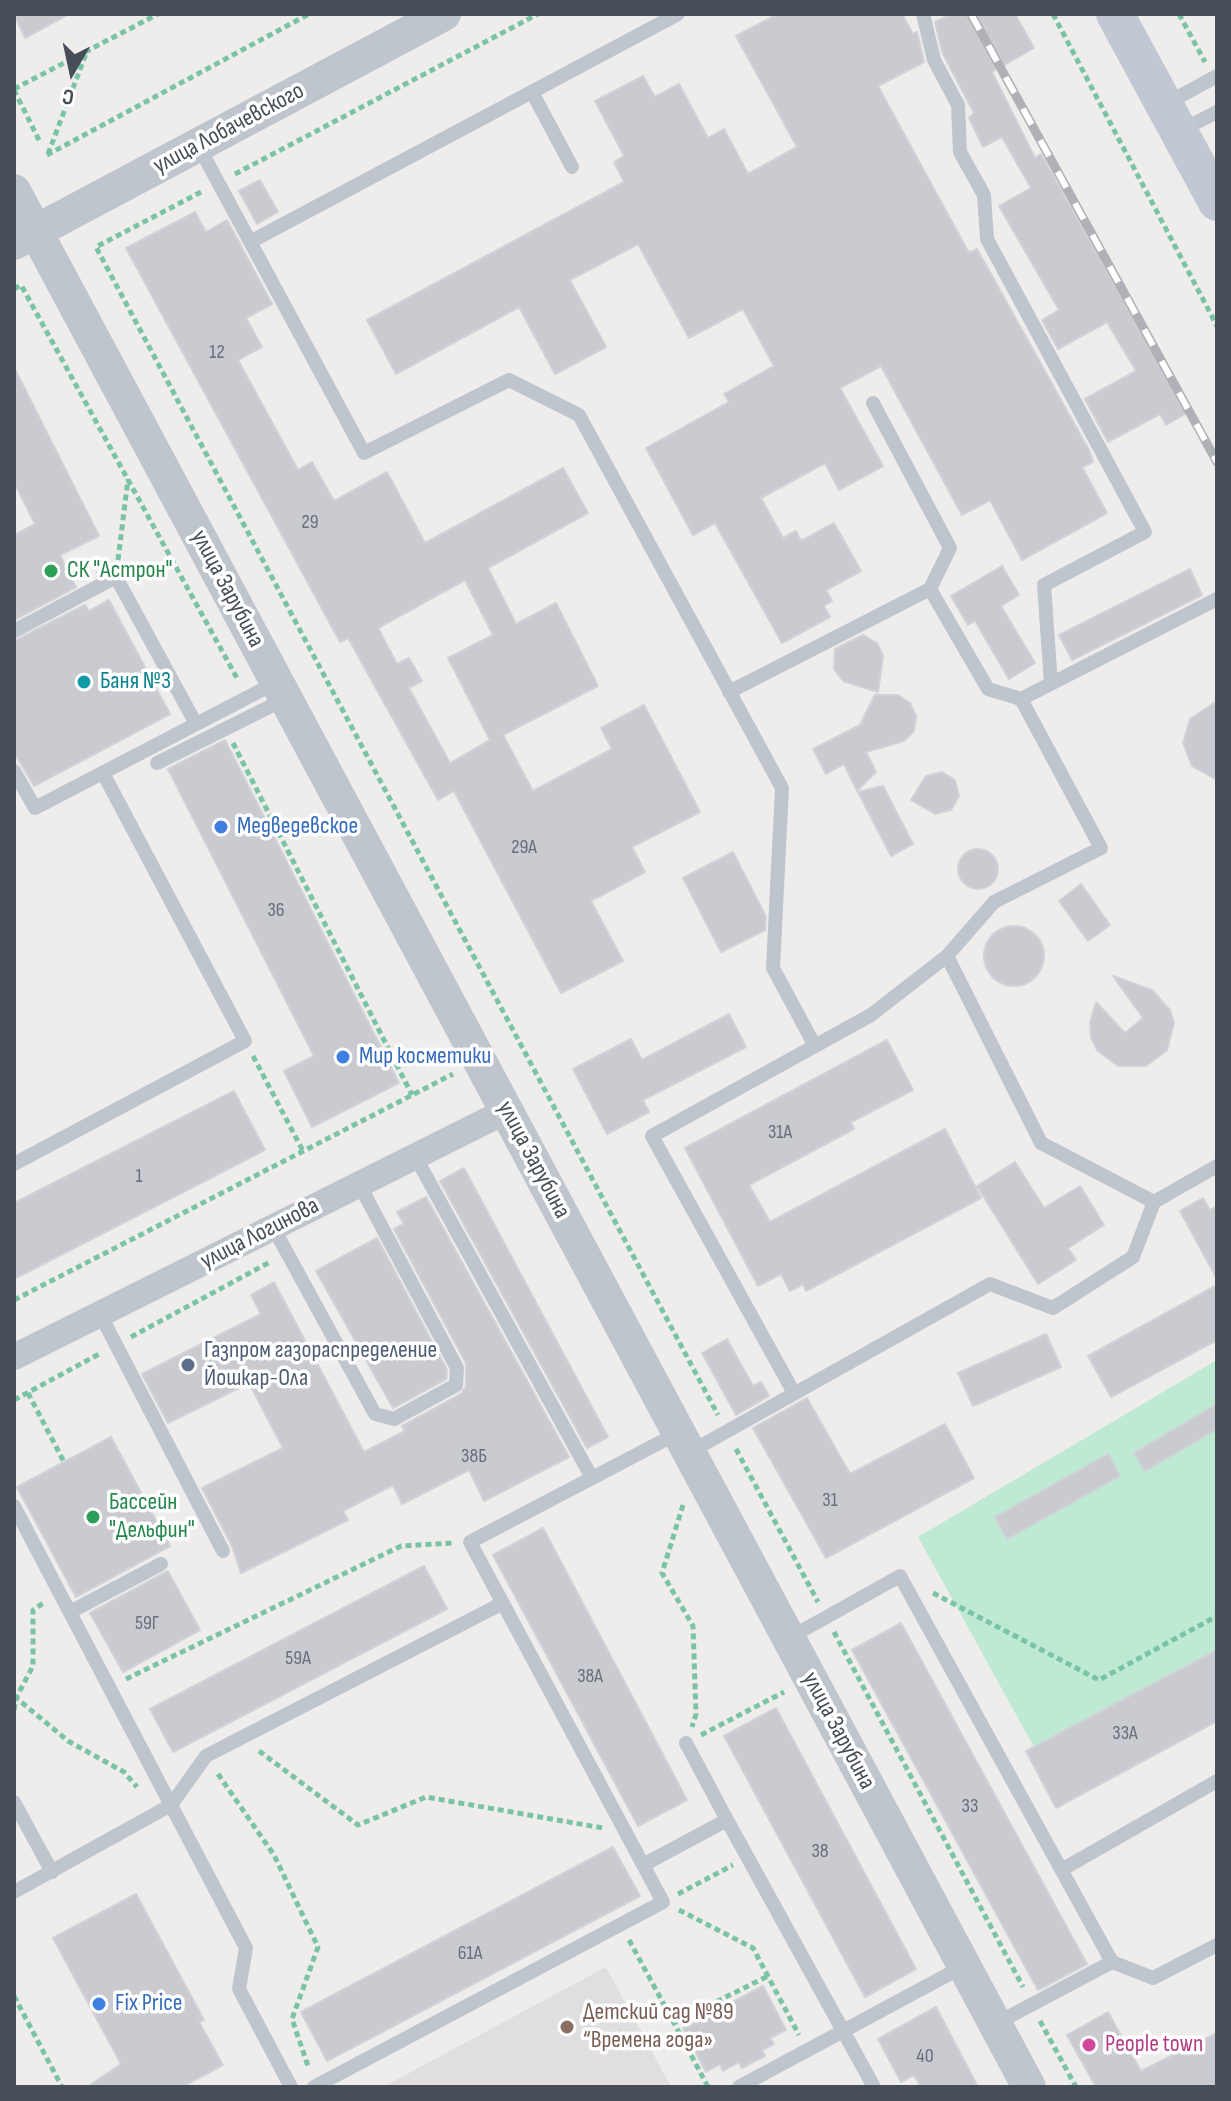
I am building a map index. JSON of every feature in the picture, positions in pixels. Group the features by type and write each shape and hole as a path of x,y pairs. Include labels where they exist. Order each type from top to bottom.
{"main road":[{"path":"1115,14 1217,202"}],"street":[{"name":"улица Лобачевского","path":"25,238 444,14"},
{"name":"улица Зарубина","path":"14,191 25,238 270,693 479,1060 1029,2087"},
{"name":"улица Логинова","path":"14,1357 506,1111"}],"lane":[{"path":"250,242 678,14"},
{"path":"923,14 934,60 958,105 960,152 984,195 987,239 1145,532 1044,585 1051,684"},
{"path":"1172,118 1216,77"},
{"path":"532,92 572,167"},
{"path":"1172,118 1217,112"},
{"path":"198,145 364,453 509,380 579,415 782,788 773,968 815,1046"},
{"path":"729,692 930,589 950,548 873,403"},
{"path":"14,631 116,577 196,724"},
{"path":"930,589 988,689 1021,699 1217,599"},
{"path":"14,771 35,808 196,724 270,693"},
{"path":"157,763 226,730 270,693"},
{"path":"794,1393 652,1136 871,1015 947,956 994,902 1101,848 1021,699"},
{"path":"14,1164 245,1041 103,773"},
{"path":"947,956 1041,1143 1154,1202"},
{"path":"415,1156 592,1478"},
{"path":"314,2087 663,1902 470,1542 592,1478 684,1442 726,1432 990,1284 1053,1308 1133,1257 1154,1202 1217,1166"},
{"path":"273,1227 375,1414 394,1419 456,1385 457,1368 359,1184"},
{"path":"100,1314 223,1551"},
{"path":"15,1508 246,1948 239,1989 291,2087"},
{"path":"70,1612 161,1564"},
{"path":"788,1638 900,1576 1112,1962 1153,1978 1217,1945"},
{"path":"14,1892 171,1805 206,1756 503,1603"},
{"path":"686,1743 874,2087"},
{"path":"1063,1869 1217,1781"},
{"path":"14,1802 52,1872"},
{"path":"643,1865 727,1820"},
{"path":"995,2024 1112,1962"},
{"path":"739,2087 964,1966"}],"path":[{"path":"40,142 14,90 158,14"},
{"path":"87,51 47,155 309,14"},
{"path":"538,14 96,247 1076,2087"},
{"path":"1053,14 1217,326"},
{"path":"1179,14 1216,77"},
{"path":"14,289 21,285 128,479 270,693"},
{"path":"116,577 128,479"},
{"path":"226,730 412,1095"},
{"path":"245,1041 303,1151"},
{"path":"14,1300 479,1060"},
{"path":"14,1400 287,1252"},
{"path":"28,1393 64,1462"},
{"path":"683,1505 662,1573 693,1626 696,1714 686,1743"},
{"path":"109,1688 401,1546 470,1542"},
{"path":"900,1576 1099,1680 1217,1616"},
{"path":"14,1710 15,1697 33,1666 33,1610 60,1593"},
{"path":"686,1743 784,1692"},
{"path":"15,1697 68,1741 124,1772 154,1804 171,1805"},
{"path":"242,1738 358,1825 426,1797 626,1832"},
{"path":"206,1756 274,1855 318,1947 292,2019 314,2087"},
{"path":"663,1902 748,1858"},
{"path":"663,1902 756,1946 768,1976 804,2043"},
{"path":"620,1924 708,2087"},
{"path":"674,2023 768,1976"},
{"path":"14,1996 62,2087"}],"shaded area":[{"name":"Детский сад №89 “Времена года»","path":"606,1967 671,2087 383,2087"}],"green space":[{"path":"1217,1360 1217,1650 1034,1747 918,1537"}],"building":[{"path":"14,14 69,14 25,38"},
{"path":"778,14 902,14 913,34 917,32 924,62 878,86 969,253 977,249 1090,452 1093,462 1082,467 1107,513 1022,560 990,500 962,515 881,366 840,388 883,466 839,490 825,463 761,498 783,538 796,531 801,541 834,523 861,571 826,590 832,601 824,606 830,617 782,643 715,523 693,535 646,448 729,402 724,394 774,366 743,309 689,338 638,244 570,280 606,347 555,374 519,307 396,374 367,320 624,182 614,162 624,156 595,101 643,76 655,97 679,84 708,138 724,129 748,174 797,147 736,36"},
{"path":"952,14 1015,14 1034,48 992,72 1035,158 1041,154 1187,413 1166,425 1160,414 1108,442 1085,399 1136,371 1107,322 1058,349 1042,320 1059,310 999,206 1031,188 1002,137 983,147 969,118 974,113 942,52 935,22"},
{"path":"260,180 278,212 257,224 239,191"},
{"path":"195,212 206,232 227,220 272,304 246,318 262,347 238,360 298,470 312,462 334,501 387,472 425,543 563,468 588,513 488,568 516,624 556,603 598,686 503,735 533,791 612,749 601,728 644,705 700,812 632,847 645,872 591,901 623,961 561,993 454,791 438,800 348,638 340,642 126,248","holes":["465,580 493,635 448,658 490,740 450,763 409,688 422,681 409,658 397,664 378,628"]},
{"path":"14,367 99,536 60,555 76,587 14,620 14,535 35,524 14,482"},
{"path":"1002,566 1019,595 1001,606 1035,663 1009,679 975,621 968,625 951,596"},
{"path":"1190,569 1202,595 1072,660 1059,635"},
{"name":"Баня №3","path":"109,600 170,714 34,786 14,752 14,641 85,605 89,611"},
{"path":"863,635 877,643 883,656 878,692 843,681 834,669 835,649"},
{"path":"875,695 898,695 910,703 916,716 914,731 904,741 866,752 876,772 857,791 844,764 826,774 813,749 860,725"},
{"path":"1217,701 1217,780 1192,766 1183,743 1190,719"},
{"path":"225,740 399,1083 312,1127 284,1071 314,1056 168,769"},
{"path":"942,772 955,780 959,796 951,810 935,814 911,800 926,776"},
{"path":"883,786 913,844 891,856 858,792"},
{"path":"978,849 992,855 998,869 992,883 978,889 964,883 958,869 964,855"},
{"path":"733,852 766,917 765,930 721,952 683,878"},
{"path":"1081,884 1110,925 1088,941 1059,901"},
{"path":"1014,926 1035,935 1044,956 1035,977 1014,986 993,977 984,956 993,935"},
{"path":"1113,976 1152,990 1170,1010 1174,1023 1167,1050 1146,1066 1118,1066 1097,1050 1091,1037 1090,1023 1096,1002 1125,1033 1143,1018"},
{"path":"729,1014 746,1047 643,1100 649,1112 607,1134 573,1069 631,1039 642,1060"},
{"path":"887,1040 913,1090 851,1122 854,1129 749,1185 770,1222 945,1129 981,1198 806,1291 803,1284 790,1291 781,1274 758,1286 685,1148"},
{"path":"234,1091 265,1150 14,1279 14,1203"},
{"path":"1015,1162 1044,1208 1080,1186 1104,1225 1068,1248 1076,1260 1038,1284 977,1186"},
{"path":"464,1168 608,1437 587,1448 440,1181"},
{"path":"426,1197 569,1457 484,1501 469,1470 402,1504 393,1485 343,1511 348,1520 241,1573 232,1546 202,1488 283,1448 249,1383 168,1423 142,1374 261,1314 251,1295 274,1282 364,1452 405,1431 402,1426 461,1394 466,1386 466,1363 394,1229 404,1224 397,1212"},
{"path":"1203,1198 1210,1210 1217,1206 1217,1279 1180,1211"},
{"path":"377,1238 447,1370 446,1379 393,1408 316,1271"},
{"path":"1217,1285 1217,1340 1111,1397 1088,1356"},
{"path":"1046,1334 1061,1367 973,1406 958,1373"},
{"path":"727,1339 753,1386 761,1382 769,1396 736,1415 702,1353"},
{"path":"807,1398 850,1474 945,1424 974,1478 826,1558 753,1428"},
{"path":"1217,1404 1217,1429 1145,1471 1134,1453"},
{"name":"Бассейн \"Дельфин\"","path":"111,1437 170,1546 76,1597 17,1487"},
{"path":"1108,1454 1120,1476 1007,1539 995,1517"},
{"path":"543,1528 687,1800 638,1826 493,1555"},
{"path":"424,1566 447,1609 173,1752 150,1709"},
{"path":"168,1571 200,1630 123,1672 90,1613"},
{"path":"901,1623 1087,1964 1038,1990 852,1650"},
{"path":"1217,1650 1217,1721 1056,1808 1026,1751"},
{"path":"776,1708 916,1969 865,1997 724,1736"},
{"path":"613,1847 640,1896 327,2061 301,2012"},
{"path":"136,1894 204,2020 199,2022 223,2065 182,2087 87,2087 121,2064 53,1938"},
{"path":"763,1986 786,2030 770,2038 774,2044 762,2050 765,2056 742,2068 739,2062 723,2071 720,2064 706,2072 683,2028"},
{"path":"936,2007 978,2087 921,2087 914,2075 901,2082 878,2039"},
{"path":"1108,2012 1141,2071 1217,2033 1217,2087 1096,2087 1067,2035"}],"railway":[{"path":"971,14 1217,462"}],"place":[{"name":"СК \"Астрон\"","path":"51,571"},
{"name":"Баня №3","path":"84,682"},
{"name":"Медведевское","path":"221,827"},
{"name":"Мир косметики","path":"343,1057"},
{"name":"Газпром газораспределение Йошкар-Ола","path":"188,1365"},
{"name":"Бассейн \"Дельфин\"","path":"93,1517"},
{"name":"Fix Price","path":"99,2004"},
{"name":"Детский сад №89 “Времена года»","path":"567,2027"},
{"name":"People town","path":"1089,2045"}]}
